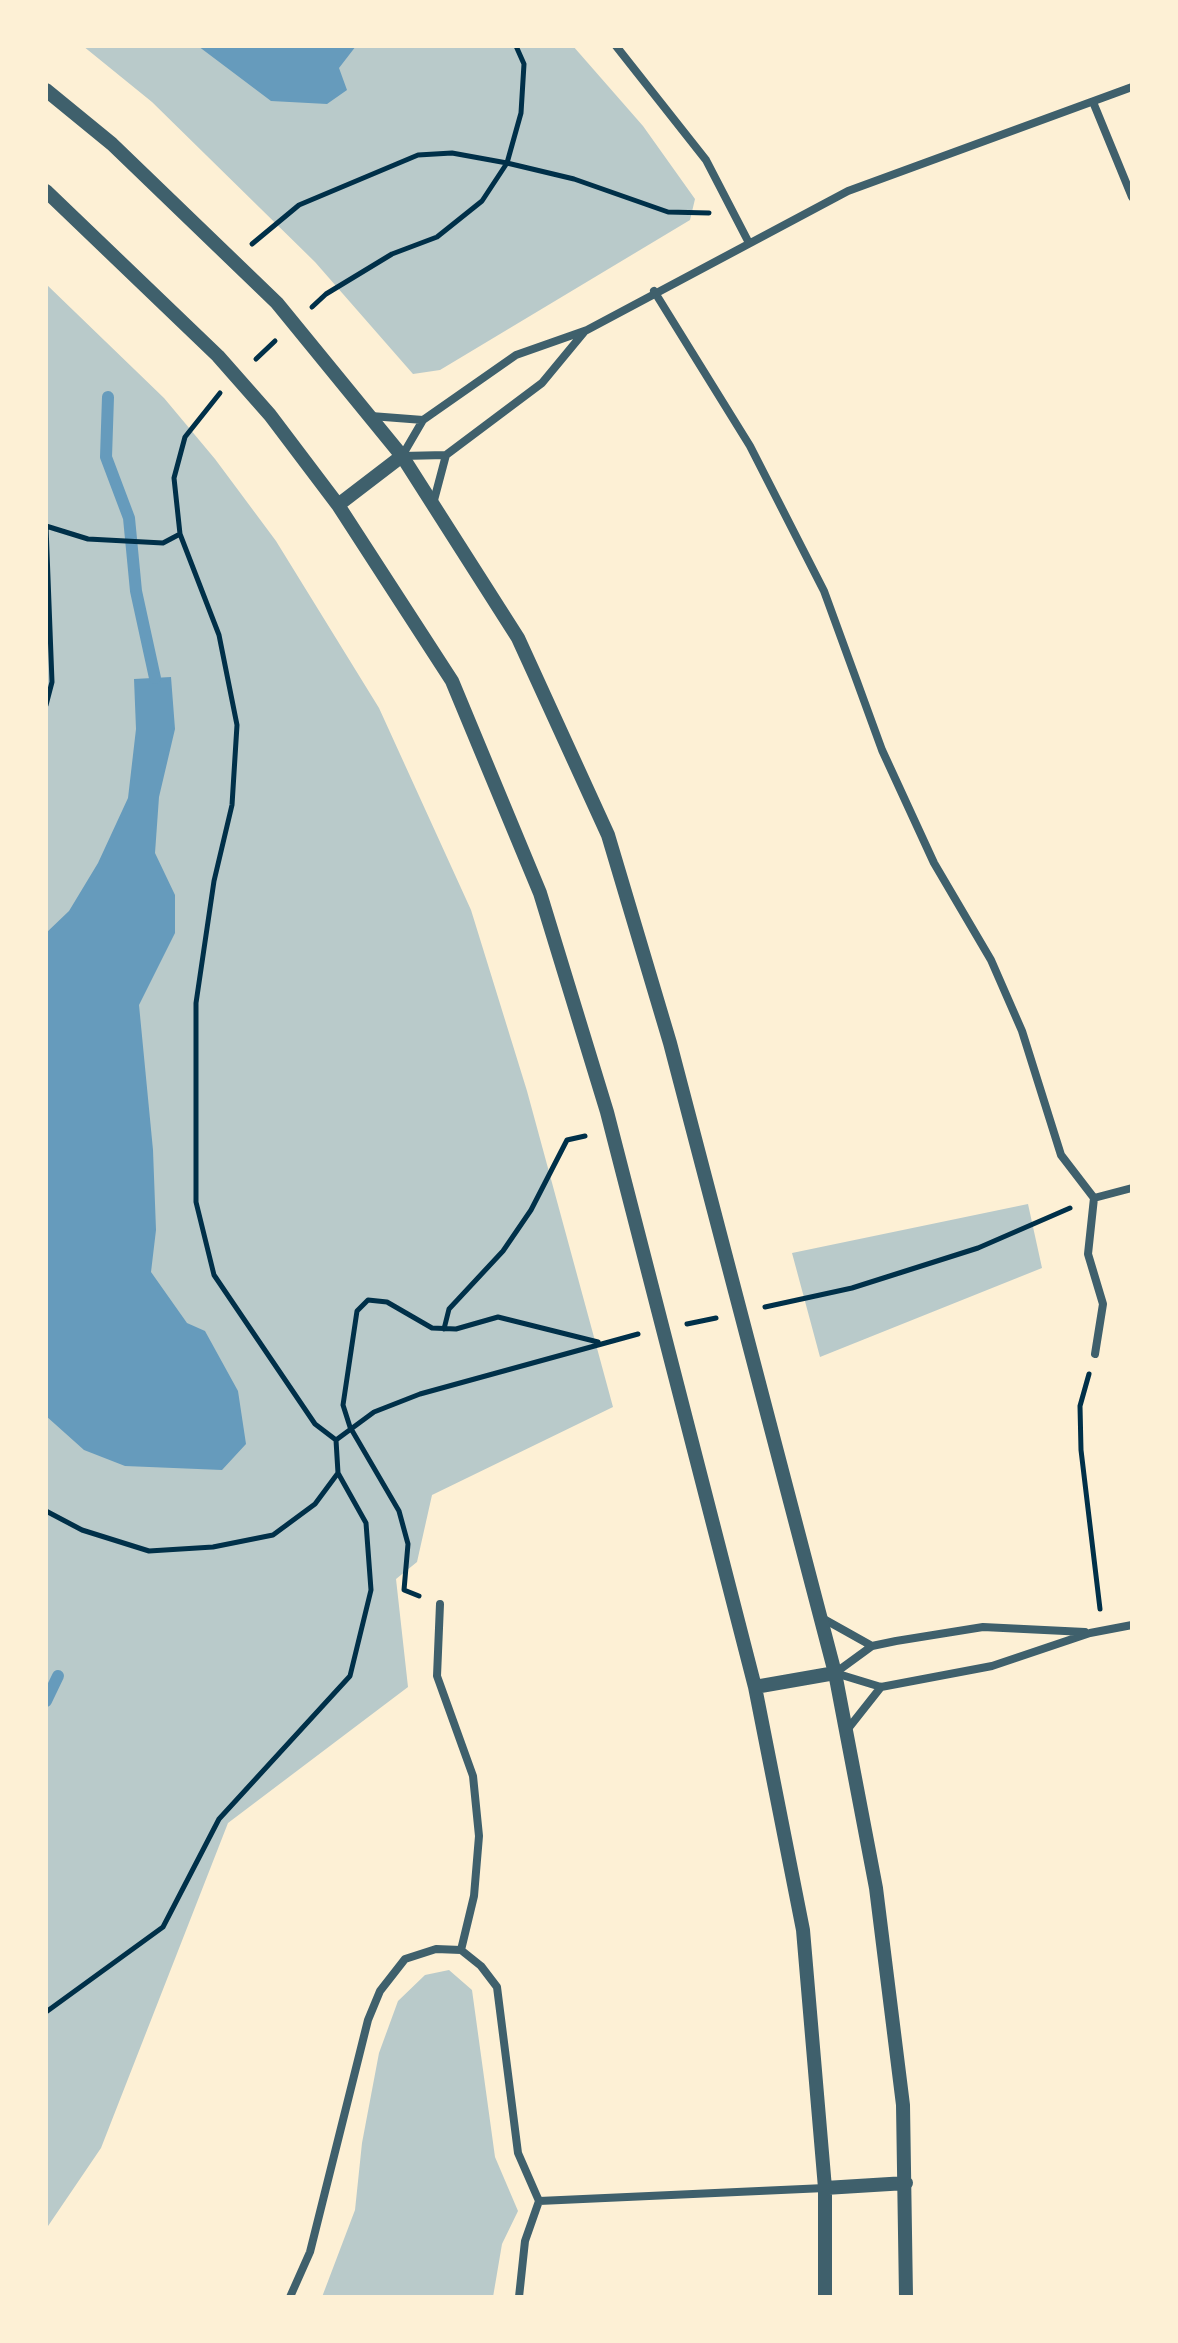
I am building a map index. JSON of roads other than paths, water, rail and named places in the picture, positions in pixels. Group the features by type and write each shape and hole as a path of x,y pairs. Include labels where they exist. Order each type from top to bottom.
{"street":[{"path":"616,46 706,160 749,243"},
{"path":"338,505 402,456 423,420 516,355 587,330 654,291 848,191 1132,87"},
{"path":"46,90 112,144 277,303 402,456 518,638 608,835 670,1043 835,1673 876,1888 903,2105 906,2297"},
{"path":"1093,102 1132,197"},
{"path":"46,191 218,356 270,415 338,505 452,681 540,893 611,1130 755,1687 803,1930 825,2188 825,2297"},
{"path":"654,291 750,446 824,591 882,750 934,863 991,960 1022,1031 1061,1155 1094,1198 1088,1254 1103,1304 1095,1354"},
{"path":"402,456 446,455 542,383 587,330"},
{"path":"371,416 423,420"},
{"path":"433,504 446,455"},
{"path":"1094,1198 1132,1188"},
{"path":"440,1604 437,1676 473,1776 479,1836 474,1896 461,1950"},
{"path":"821,1618 872,1646"},
{"path":"835,1673 881,1687 992,1666 1090,1633 1132,1625"},
{"path":"755,1687 835,1673 872,1646 983,1627 1090,1633"},
{"path":"846,1730 881,1687"},
{"path":"290,2297 310,2252 368,2020 380,1991 405,1959 436,1949 461,1950 481,1966 497,1987 518,2153 539,2201 525,2241 519,2297"},
{"path":"539,2201 906,2183"}],"water":[{"path":"198,46 356,46 339,68 347,90 327,104 271,101"},
{"path":"171,677 175,729 159,797 155,853 175,895 175,933 139,1005 153,1150 156,1230 151,1272 187,1323 205,1331 238,1391 246,1444 222,1470 125,1466 84,1450 46,1416 46,933 69,911 98,863 128,798 136,729 134,679"}],"waterway":[{"path":"108,397 106,457 129,518 136,591 155,678"},
{"path":"46,1701 58,1676"}]}
